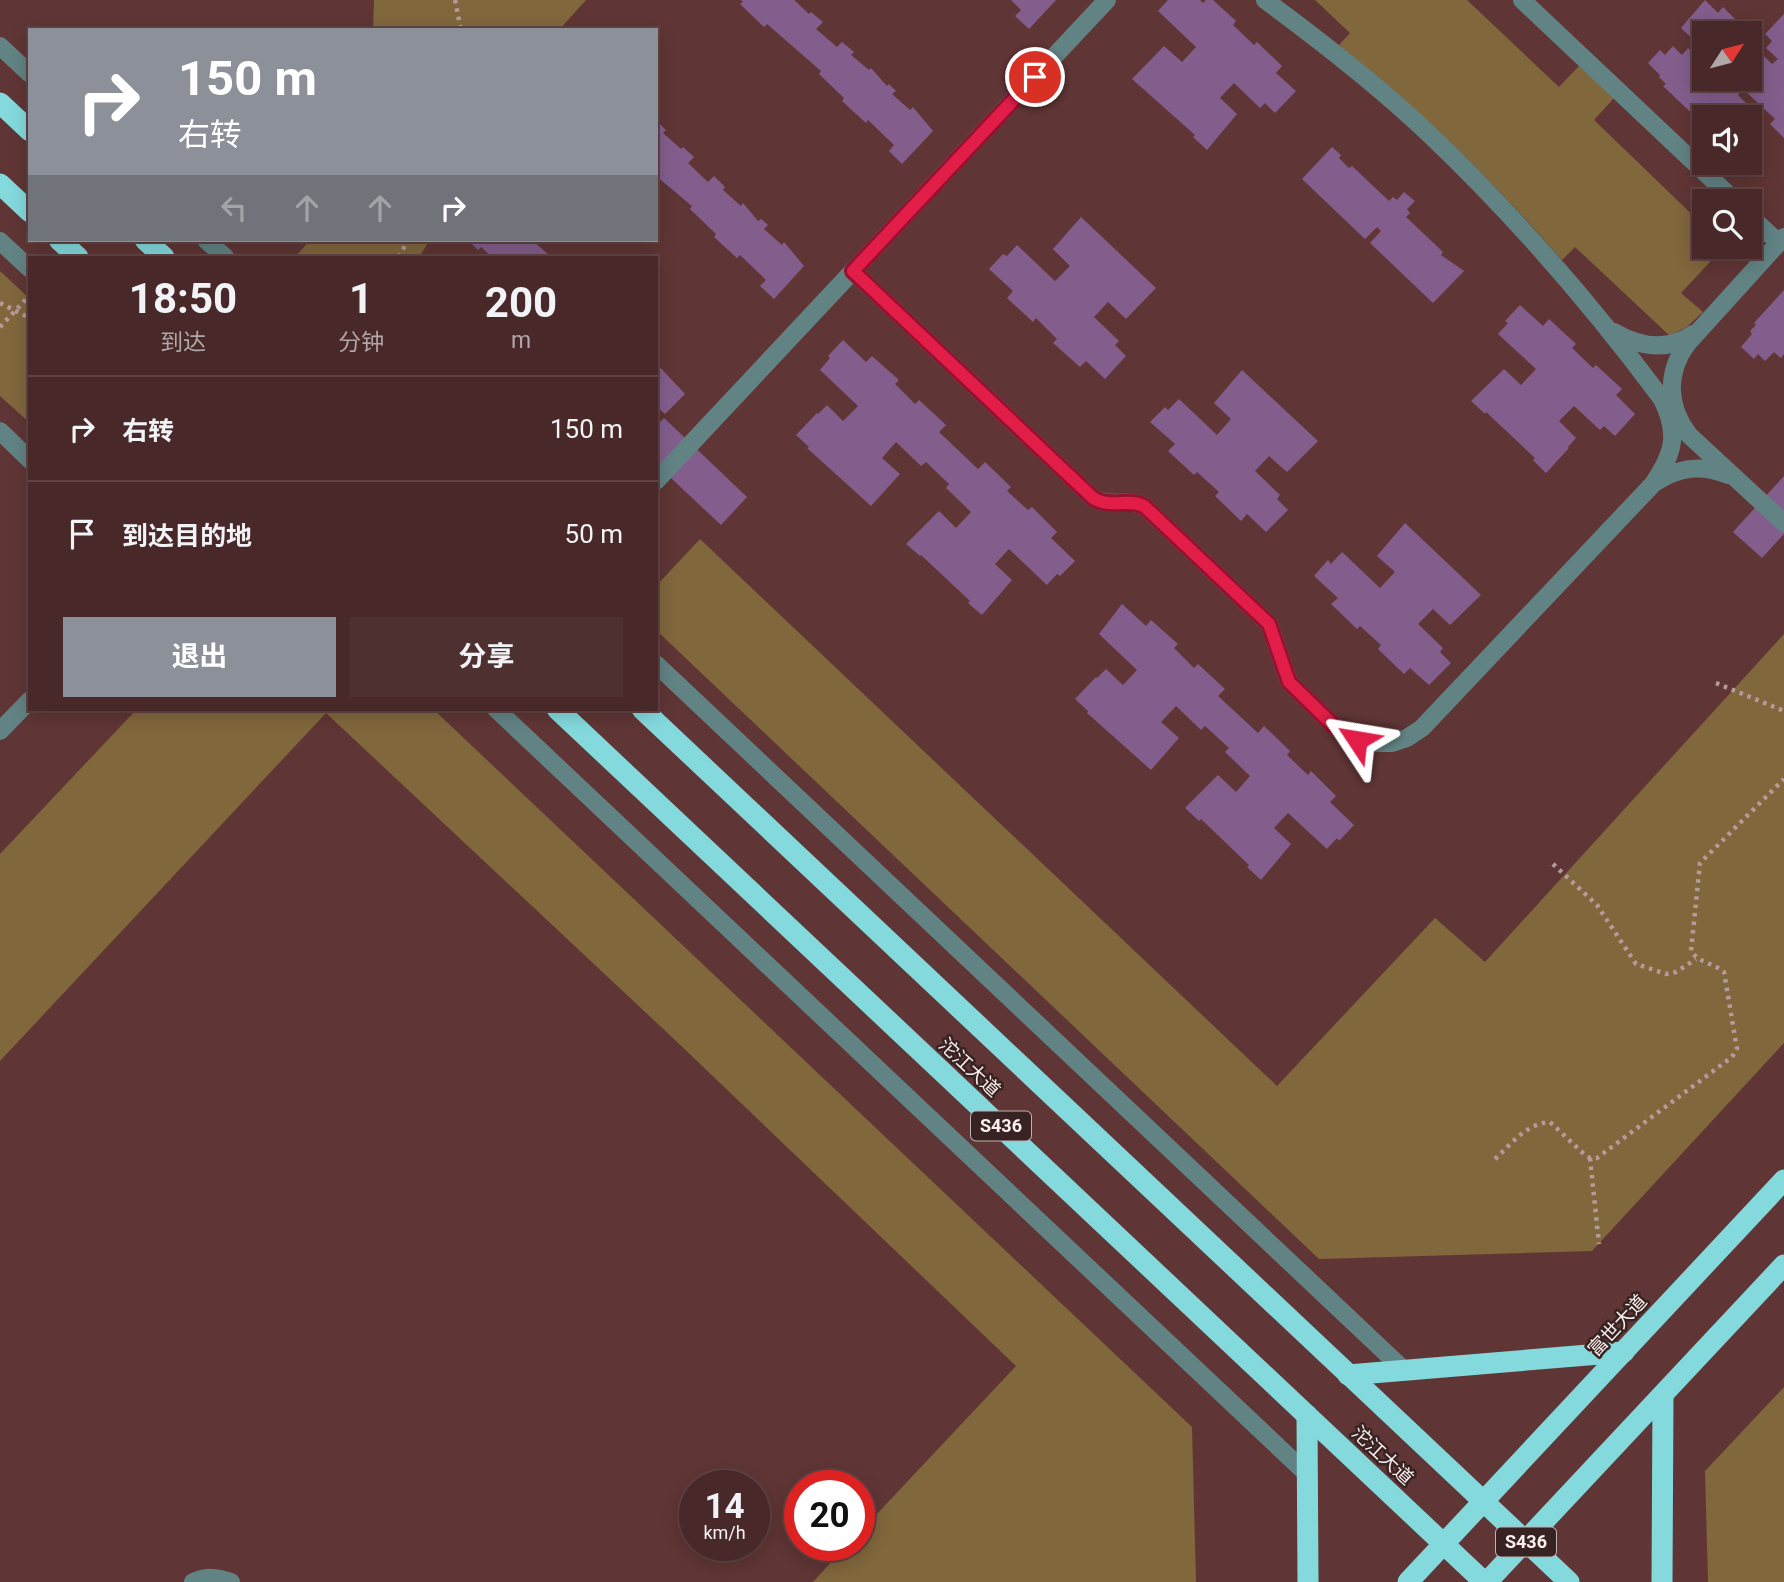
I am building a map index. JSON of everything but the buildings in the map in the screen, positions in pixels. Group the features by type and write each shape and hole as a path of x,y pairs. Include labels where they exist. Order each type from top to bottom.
{"highway":[{"path":"0,103 28,129"},
{"path":"0,184 28,210"},
{"path":"61,242 77,256"},
{"path":"147,242 163,256"},
{"name":"沱江大道","path":"559,711 1444,1544"},
{"name":"沱江大道","path":"644,711 1484,1502"},
{"name":"富世大道","path":"1408,1582 1784,1180"},
{"path":"1486,1582 1784,1265"},
{"path":"1349,1375 1624,1352"},
{"path":"1662,1582 1663,1395"},
{"path":"1307,1415 1308,1582"},
{"name":"S436","path":"1484,1502 1569,1582"},
{"name":"S436","path":"1444,1544 1486,1582"}],"lane":[{"path":"658,479 1107,0"},
{"path":"1265,0 1342,59 1429,134 1516,222 1602,321 1689,435 1784,523"},
{"path":"1522,0 1722,189"},
{"path":"0,46 28,72"},
{"path":"1679,422 1672,397 1671,381 1675,365 1701,328 1781,240 1762,225"},
{"path":"0,241 28,267"},
{"path":"208,242 224,256"},
{"path":"853,271 1093,498 1108,505 1138,503 1144,506 1269,624 1289,682 1334,726 1357,740 1392,743 1407,738 1422,728 1653,484 1664,467 1674,433 1670,415 1662,399"},
{"path":"1602,321 1613,332 1633,343 1659,346 1686,339 1701,328"},
{"path":"0,431 28,458"},
{"path":"1653,484 1668,474 1686,468 1715,470 1739,481"},
{"path":"658,666 1404,1370"},
{"path":"0,731 28,702"},
{"path":"498,711 1307,1474"},
{"path":"193,1582 217,1577 231,1582"}],"path":[{"path":"455,0 461,28"},
{"path":"0,327 28,297"},
{"path":"0,303 28,317"},
{"path":"1716,683 1784,711"},
{"path":"1494,1159 1528,1128 1550,1122 1590,1158 1597,1158 1732,1057 1737,1049 1724,972 1696,959 1691,951 1700,863 1784,779"},
{"path":"1553,864 1598,905 1636,964 1666,974 1676,972 1696,959"},
{"path":"1590,1158 1599,1244"}],"shaded area":[{"path":"374,0 586,0 561,28 373,28"},
{"path":"1315,0 1467,0 1559,87 1579,66 1614,98 1594,120 1692,214 1692,259 1713,259 1681,293 1703,312 1688,326 1670,336 1575,247 1562,260 1510,202 1455,148 1339,45 1350,33"},
{"path":"308,242 429,242 420,256 296,256"},
{"path":"0,271 28,297 28,421 0,396"},
{"path":"700,539 1277,1086 1435,918 1485,962 1784,634 1784,1043 1592,1251 1319,1259 658,632 658,584"},
{"path":"135,711 435,711 1192,1427 1196,1582 813,1582 832,1561 875,1561 875,1516 1016,1366 675,1040 326,713 0,1061 0,854"},
{"path":"1784,1387 1784,1582 1708,1582 1705,1471"}],"route":[{"path":"1035,77 853,271 1093,498 1108,505 1138,503 1144,506 1269,624 1289,682 1334,726 1357,740"}]}
